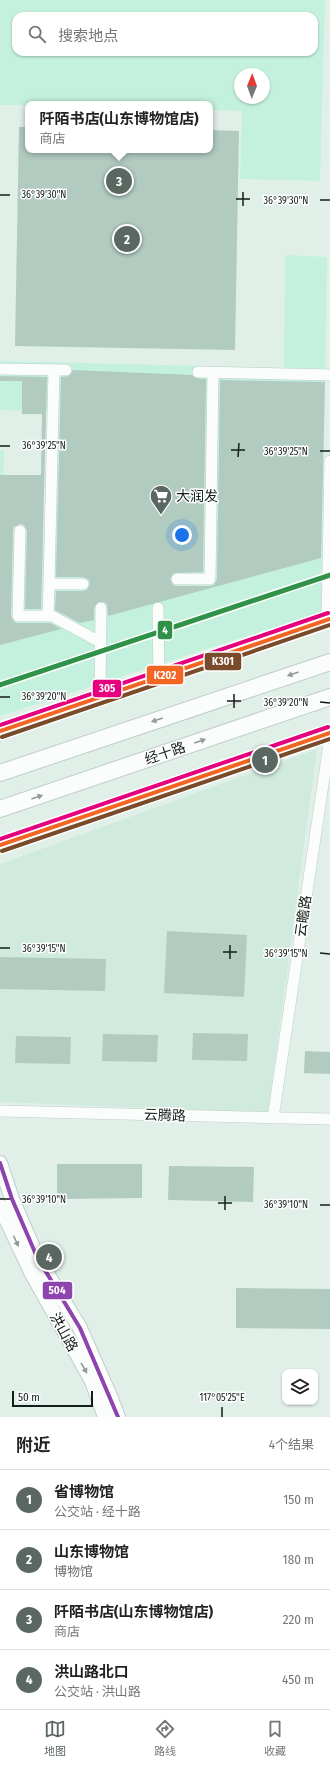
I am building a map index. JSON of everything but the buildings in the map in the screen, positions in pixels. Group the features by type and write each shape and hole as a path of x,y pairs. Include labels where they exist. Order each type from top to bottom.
{"highway":[{"path":"0,773 330,662"},
{"name":"经十路","path":"0,809 330,697"}],"main road":[{"path":"0,731 328,620"},
{"path":"0,845 330,733"},
{"name":"洪山路","path":"0,1163 12,1199 37,1258 80,1328 118,1417"},
{"name":"洪山路","path":"0,1206 31,1272 92,1381 105,1417"}],"street":[{"path":"0,369 66,370"},
{"path":"48,616 54,370"},
{"path":"198,372 330,375"},
{"path":"177,579 210,579 212,373"},
{"path":"328,620 330,461"},
{"path":"20,530 18,616 52,616 100,642"},
{"path":"49,584 83,584"},
{"path":"100,698 101,608"},
{"path":"158,608 159,676"},
{"name":"云瞻路","path":"273,1118 330,738"},
{"name":"云腾路","path":"0,1111 330,1119"}],"shaded area":[{"path":"0,0 325,0 320,181 240,179 242,111 213,110 213,101 25,101 25,105 0,105"},
{"name":"大润发","path":"285,255 327,257 321,612 0,716 0,450 4,450 2,530 51,532 54,411 0,410 0,361 284,368"},
{"path":"317,749 268,1113 0,1102 0,864"}],"transit line":[{"name":"4","path":"0,685 330,575"},
{"name":"305","path":"0,725 328,613"},
{"name":"K202","path":"0,731 330,619"},
{"name":"K301","path":"2,737 330,625"},
{"name":"305","path":"0,839 328,727"},
{"name":"K202","path":"0,845 330,733"},
{"name":"K301","path":"2,851 330,739"},
{"name":"504","path":"0,1163 12,1199 37,1257 80,1328 118,1417"}],"place":[{"name":"阡陌书店(山东博物馆店)","path":"119,181"},
{"name":"山东博物馆","path":"127,239"},
{"name":"大润发","path":"161,516"},
{"name":"省博物馆","path":"265,760"},
{"name":"洪山路北口","path":"49,1257"}]}
